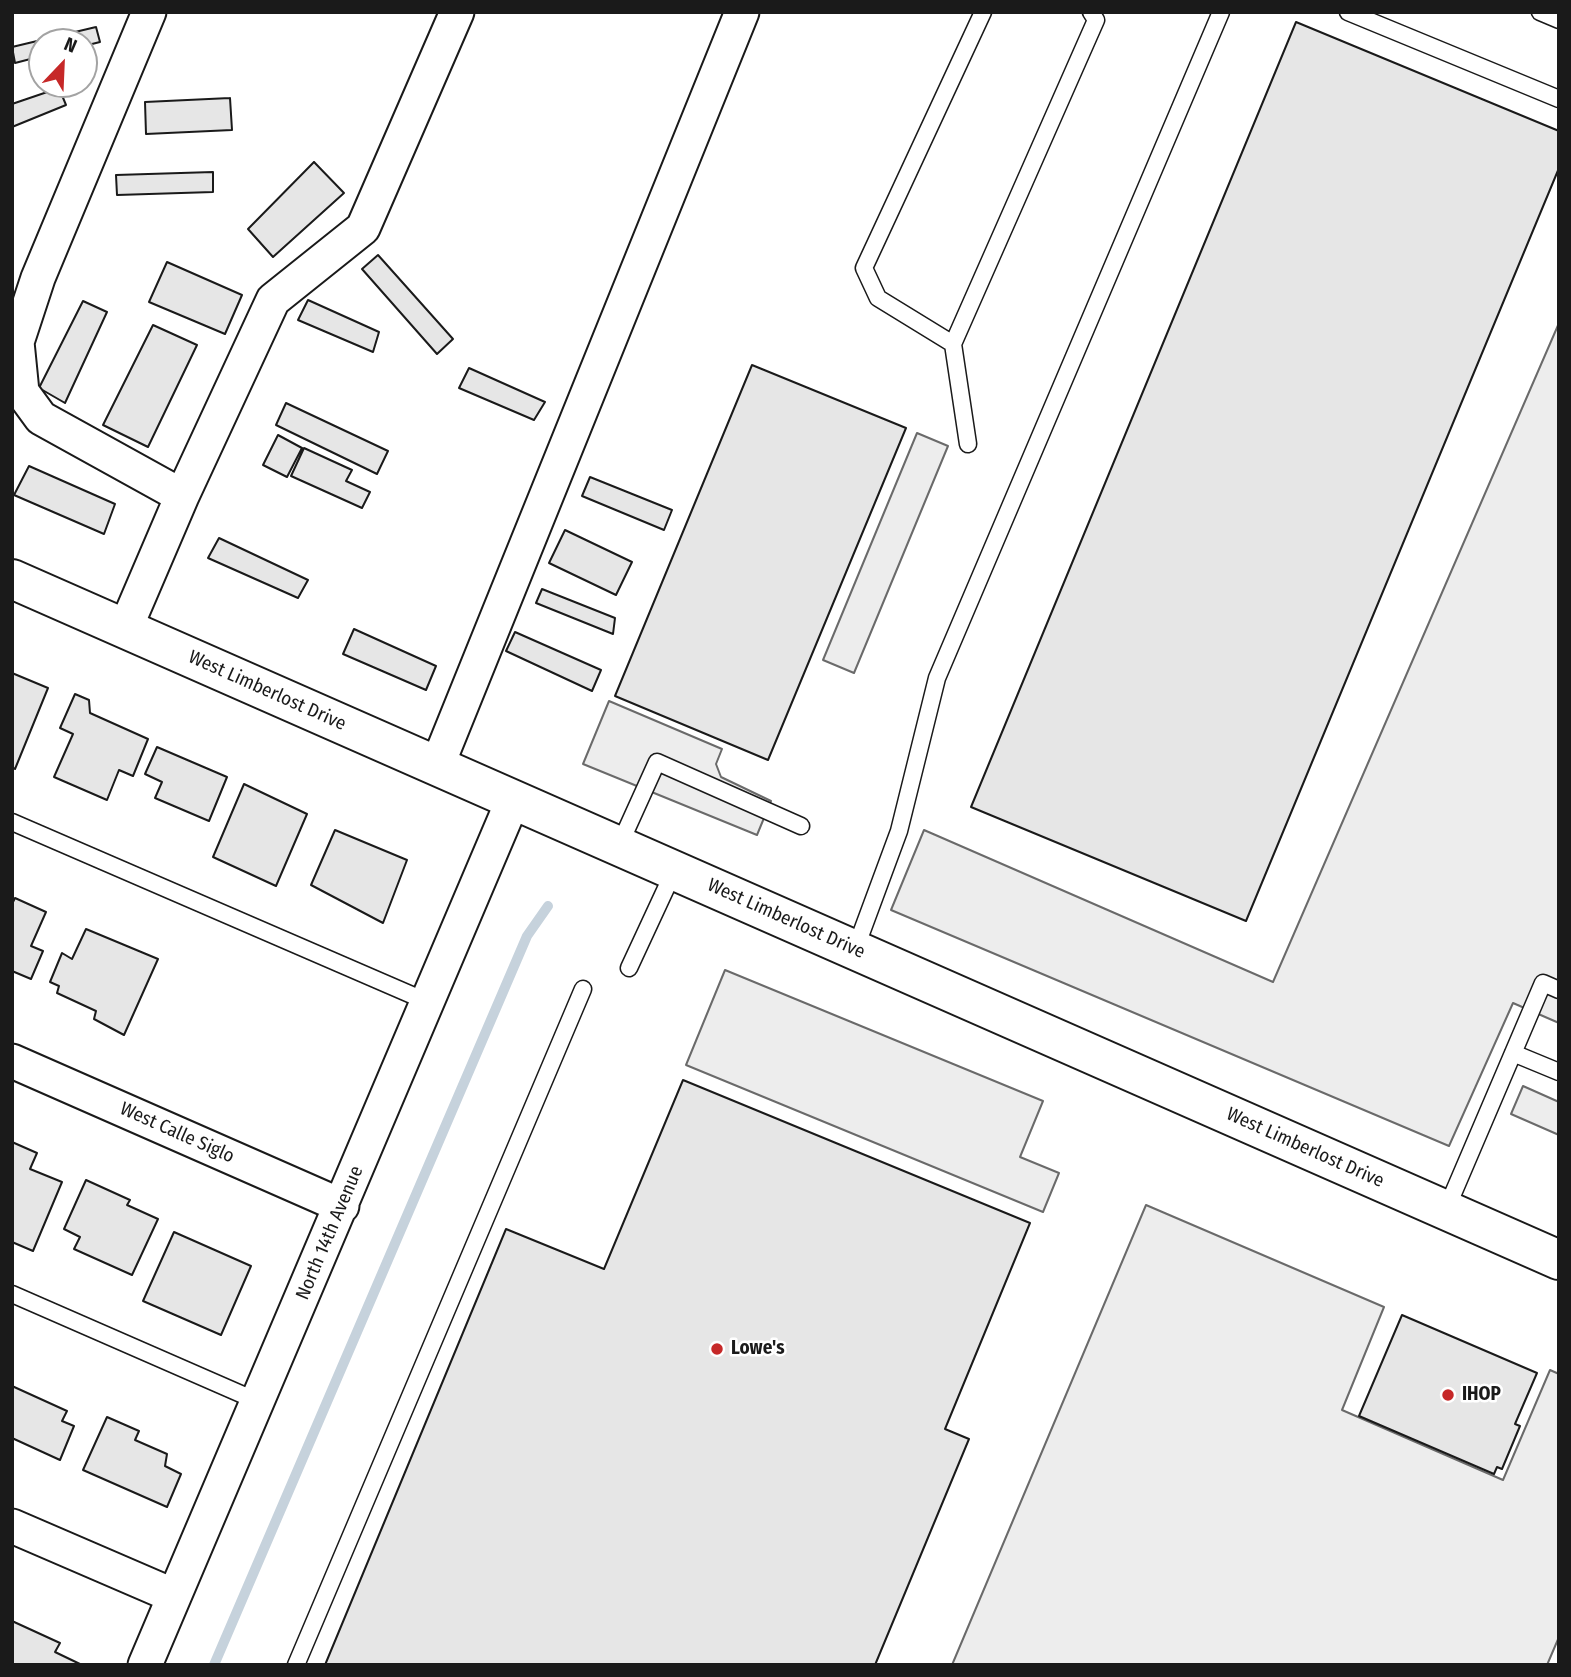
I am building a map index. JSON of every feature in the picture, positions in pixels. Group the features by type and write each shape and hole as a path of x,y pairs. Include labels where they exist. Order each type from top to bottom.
{"street":[{"path":"149,12 38,278 17,342 22,392 41,418 182,496"},
{"path":"125,629 182,496 273,300 363,228 457,12"},
{"path":"437,766 742,12"},
{"name":"West Limberlost Drive","path":"12,579 1559,1260"},
{"name":"North 14th Avenue","path":"145,1665 172,1595 342,1206 513,800"},
{"name":"West Calle Siglo","path":"12,1061 342,1206"},
{"path":"12,1526 172,1595"}],"lane":[{"path":"953,344 878,298 863,268 983,12"},
{"path":"968,444 953,344 1096,20 1091,12"},
{"path":"855,950 899,831 937,678 1221,12"},
{"path":"1348,12 1559,99"},
{"path":"1540,12 1559,20"},
{"path":"619,846 657,762 801,826"},
{"path":"12,822 428,1002"},
{"path":"629,968 674,871"},
{"path":"1446,1210 1543,983 1559,990"},
{"path":"296,1665 583,989"},
{"path":"1513,1053 1559,1072"},
{"path":"12,1294 257,1401"}],"shaded area":[{"path":"1559,323 1559,1023 1513,1003 1449,1146 891,910 924,830 1273,982"},
{"path":"917,433 948,446 854,673 823,660"},
{"path":"609,701 722,749 716,764 721,777 771,801 757,835 583,764"},
{"path":"725,970 1043,1101 1020,1157 1059,1173 1043,1212 686,1065"},
{"path":"1523,1086 1559,1102 1559,1135 1511,1114"},
{"path":"1146,1205 1384,1307 1342,1410 1503,1480 1550,1370 1559,1374 1559,1637 1547,1665 952,1665"}],"building":[{"path":"1296,22 1559,131 1559,168 1246,921 971,807"},
{"path":"28,43 28,60 15,63 12,47"},
{"path":"30,98 63,98 66,105 12,127 12,104"},
{"path":"230,98 232,130 146,134 145,102"},
{"path":"314,162 344,193 273,257 248,229"},
{"path":"213,172 213,192 117,195 116,175"},
{"path":"378,255 453,339 437,354 362,269"},
{"path":"167,262 242,295 225,334 149,302"},
{"path":"308,300 379,332 373,352 298,320"},
{"path":"83,301 107,312 65,403 39,388"},
{"path":"153,325 197,345 148,447 103,425"},
{"path":"752,365 906,428 768,760 615,696"},
{"path":"469,368 545,402 534,420 459,388"},
{"path":"286,403 388,451 377,474 276,425"},
{"path":"278,435 302,448 287,477 263,465"},
{"path":"304,448 352,470 346,481 370,492 362,508 291,476"},
{"path":"29,466 115,504 104,534 14,495"},
{"path":"590,477 672,510 664,530 582,496"},
{"path":"565,530 632,562 616,595 549,563"},
{"path":"219,538 308,580 298,598 208,558"},
{"path":"542,589 615,618 613,634 536,603"},
{"path":"354,629 436,666 426,690 343,654"},
{"path":"515,632 601,670 592,691 506,651"},
{"path":"12,673 48,688 15,769 12,767"},
{"path":"75,694 89,700 90,713 148,739 133,776 119,770 107,800 54,777 73,734 60,728"},
{"path":"157,747 227,777 209,821 155,798 162,782 145,774"},
{"path":"244,784 307,814 276,886 213,857"},
{"path":"335,830 407,860 383,923 311,885"},
{"path":"15,898 46,912 31,946 43,951 31,979 12,971 12,904"},
{"path":"86,929 158,959 124,1035 94,1019 96,1011 57,993 59,986 50,982 62,953 72,959"},
{"name":"Lowe's","path":"683,1080 1030,1223 945,1429 969,1439 875,1665 325,1665 506,1229 604,1269"},
{"path":"12,1142 37,1153 30,1169 62,1182 33,1251 12,1242"},
{"path":"86,1180 130,1200 127,1205 158,1219 132,1275 74,1249 80,1237 64,1229"},
{"path":"174,1232 251,1266 221,1335 143,1301"},
{"name":"IHOP","path":"1402,1315 1537,1373 1515,1424 1520,1426 1502,1469 1497,1467 1494,1474 1359,1416"},
{"path":"12,1386 67,1411 62,1421 74,1426 60,1460 12,1438"},
{"path":"107,1417 139,1431 135,1440 167,1454 165,1466 181,1474 167,1507 83,1470"},
{"path":"12,1621 60,1643 55,1652 82,1665 12,1665"}],"waterway":[{"path":"214,1665 527,936 548,906"}],"place":[{"name":"Lowe's","path":"717,1349"},
{"name":"IHOP","path":"1448,1395"}]}
